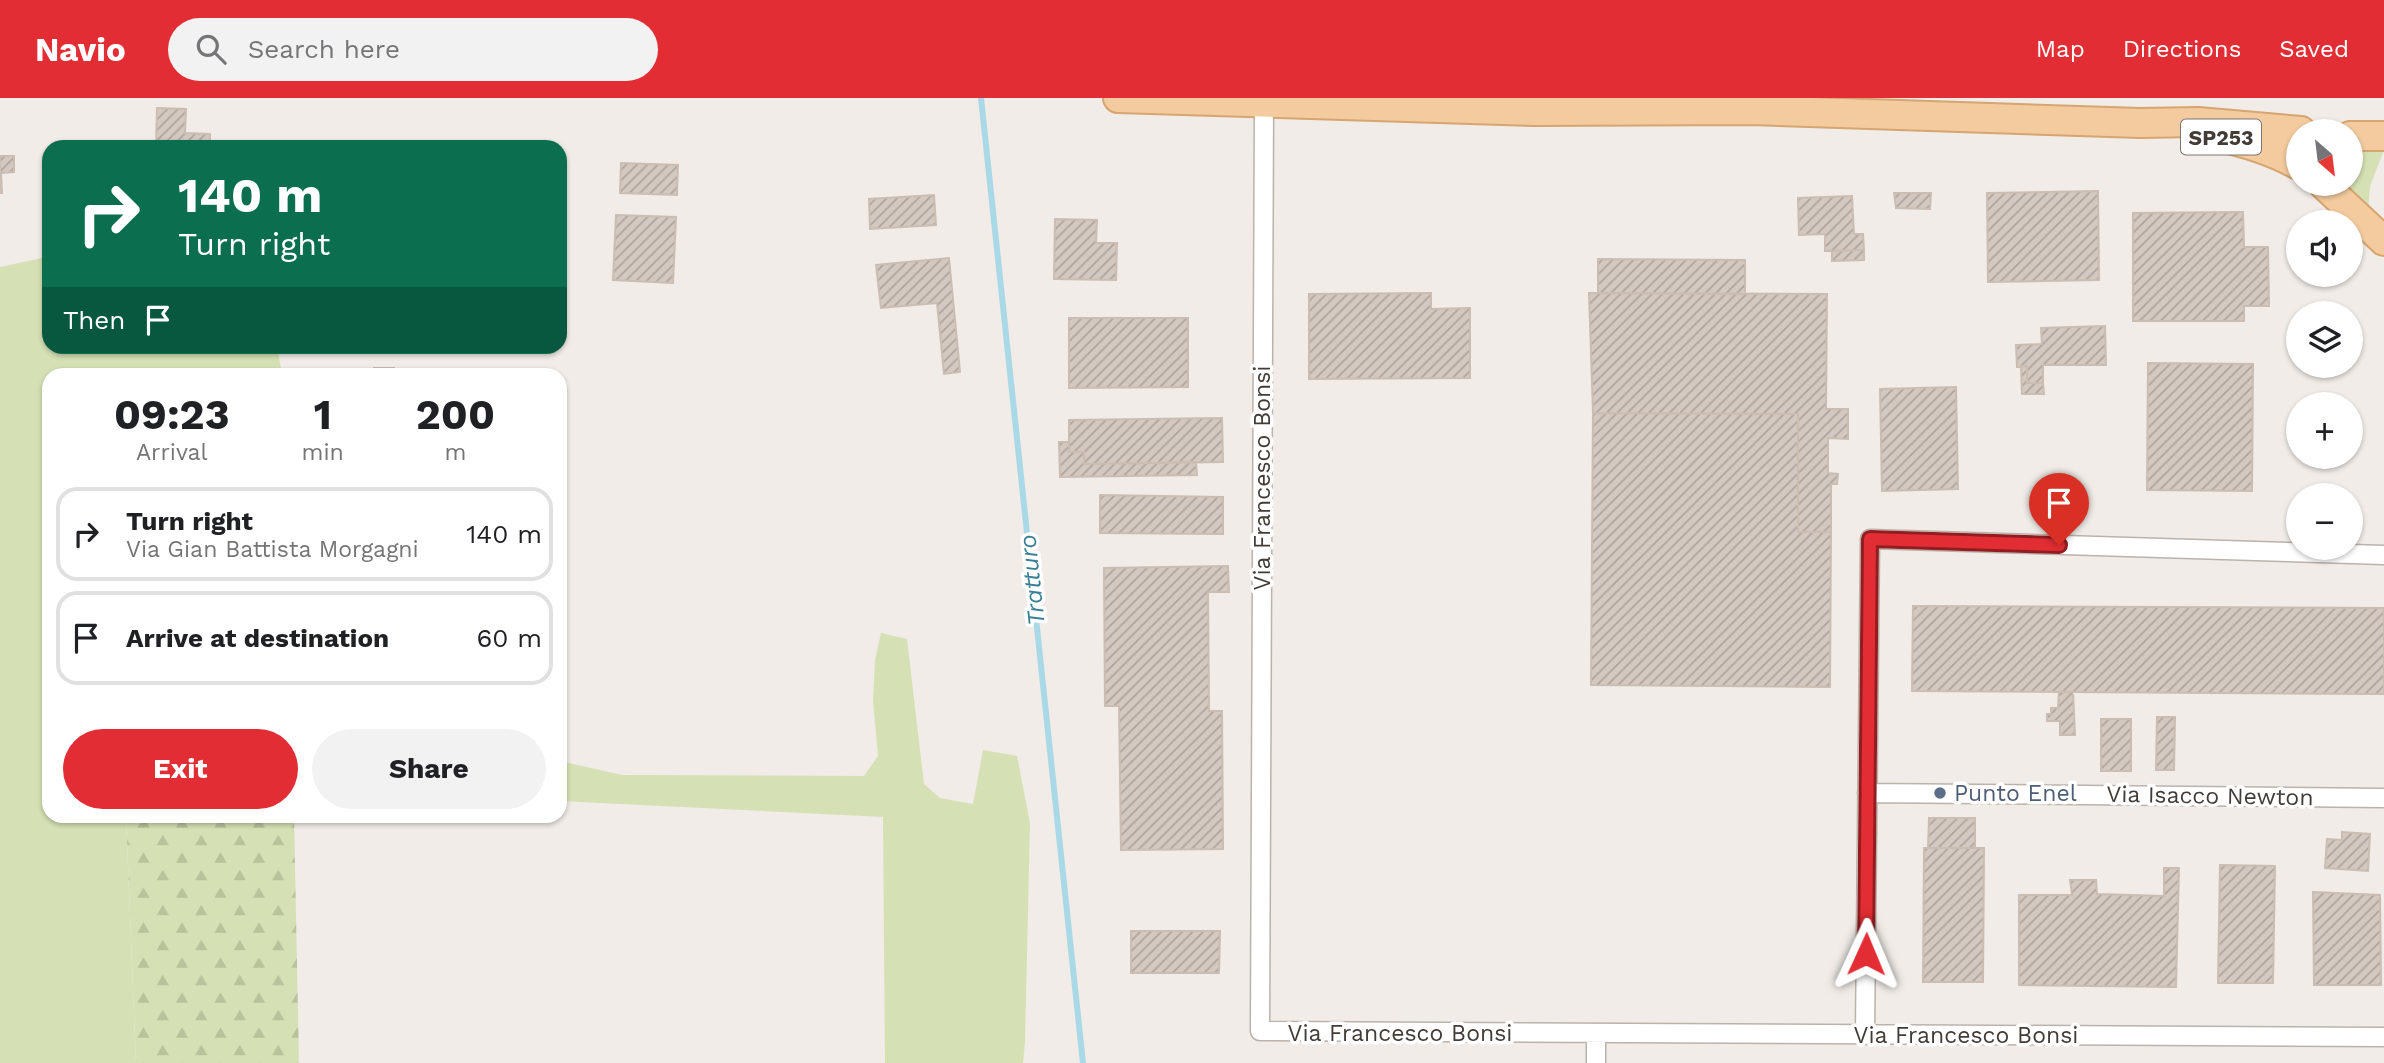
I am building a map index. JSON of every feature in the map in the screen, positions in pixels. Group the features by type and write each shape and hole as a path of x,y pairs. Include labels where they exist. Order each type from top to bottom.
{"main road":[{"name":"SP253","path":"1118,98 1534,111 1751,104 2140,123 2198,122 2286,130"},
{"name":"SP253","path":"2140,123 2241,141 2286,158"},
{"path":"2363,136 2384,136"},
{"path":"2336,196 2384,241"}],"street":[{"name":"Via Francesco Bonsi","path":"1264,103 1260,1031 2384,1037"},
{"path":"1865,1035 1870,539 2384,555"},
{"name":"Via Isacco Newton","path":"1867,793 2384,798"},
{"path":"1596,1034 1596,1063"}],"green space":[{"path":"2363,148 2384,150 2370,186 2368,215 2351,196 2363,196"},
{"path":"42,258 42,354 278,354 281,368 42,368 42,823 126,823 136,1063 0,1063 0,267"},
{"path":"881,633 907,639 924,784 940,798 973,804 983,750 1017,756 1030,823 1023,1063 885,1063 883,817 567,801 567,763 622,775 864,776 878,756 873,700 875,660"},
{"path":"126,823 294,823 299,1063 136,1063"}],"building":[{"path":"157,108 186,109 185,133 210,134 210,140 156,140"},
{"path":"0,156 14,156 14,172 1,173 2,193 0,193"},
{"path":"621,163 678,165 677,195 620,193"},
{"path":"2098,191 2099,280 1988,282 1987,193"},
{"path":"1894,193 1931,193 1930,209 1896,208"},
{"path":"934,195 936,225 870,229 869,199"},
{"path":"1852,196 1854,234 1863,234 1864,250 1825,251 1825,234 1799,235 1798,198"},
{"path":"2243,212 2244,247 2268,247 2269,306 2244,306 2244,321 2133,321 2133,213"},
{"path":"616,215 676,217 673,283 613,280"},
{"path":"1055,219 1097,220 1096,243 1117,243 1116,280 1054,279"},
{"path":"1864,250 1864,260 1832,261 1832,251"},
{"path":"949,258 960,372 944,374 937,303 881,308 876,265"},
{"path":"1598,259 1745,260 1745,294 1598,293"},
{"path":"1431,293 1431,309 1470,308 1470,378 1309,379 1309,294"},
{"path":"1589,293 1827,294 1826,409 1848,409 1848,439 1828,438 1828,473 1838,474 1837,484 1831,484 1831,532 1798,532 1798,414 1593,413"},
{"path":"1069,318 1188,318 1188,387 1069,388"},
{"path":"2105,326 2106,365 2043,365 2043,383 2027,383 2027,366 2017,367 2016,345 2042,344 2041,328"},
{"path":"2148,363 2253,364 2252,491 2147,490"},
{"path":"2021,366 2027,366 2027,383 2043,383 2044,394 2022,394"},
{"path":"1956,387 1958,489 1882,491 1880,389"},
{"path":"1593,413 1798,414 1798,532 1831,532 1830,687 1591,685"},
{"path":"1222,418 1223,462 1084,464 1084,452 1069,452 1069,420"},
{"path":"1059,442 1069,442 1069,452 1084,452 1084,464 1196,462 1197,475 1060,477"},
{"path":"1100,495 1223,497 1223,534 1100,533"},
{"path":"1228,566 1229,592 1208,592 1209,711 1222,711 1223,849 1121,850 1119,706 1105,706 1104,568"},
{"path":"1913,606 2384,608 2384,694 1912,691"},
{"path":"2059,692 2073,692 2075,735 2060,735 2060,721 2047,721 2051,708 2058,708"},
{"path":"2157,717 2175,717 2174,770 2156,770"},
{"path":"2101,719 2131,719 2131,771 2101,771"},
{"path":"1929,818 1975,818 1975,848 1928,848"},
{"path":"2342,832 2370,834 2368,871 2325,868 2327,839 2342,840"},
{"path":"1924,848 1984,848 1983,982 1923,982"},
{"path":"2220,865 2275,866 2273,983 2218,983"},
{"path":"2164,868 2179,868 2176,987 2019,985 2019,895 2072,895 2070,880 2096,880 2097,894 2164,896"},
{"path":"2313,892 2380,895 2381,985 2314,985"},
{"path":"1131,931 1220,931 1219,973 1131,973"}],"waterway":[{"name":"Tratturo","path":"981,98 1083,1063"}],"place":[{"name":"Punto Enel","path":"1940,793"}],"route":[{"path":"1866,954 1870,539 2059,545"}]}
